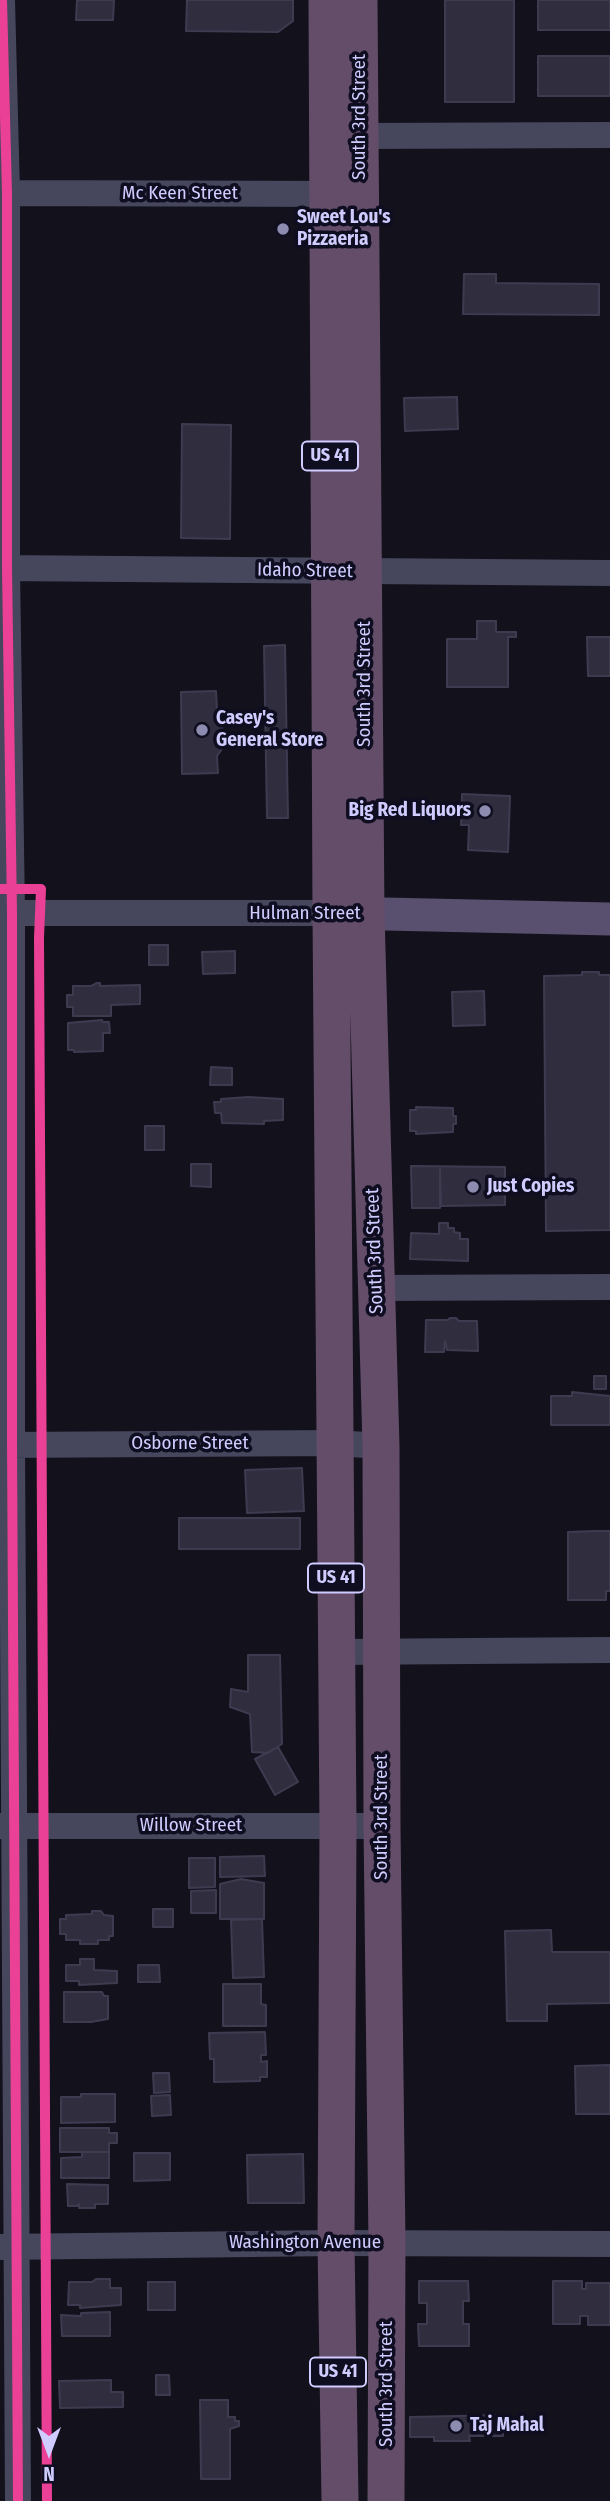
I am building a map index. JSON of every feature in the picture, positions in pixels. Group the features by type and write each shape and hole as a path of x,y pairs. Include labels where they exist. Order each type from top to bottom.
{"highway":[{"name":"South 3rd Street","path":"327,0 345,194 348,572 366,914 381,1446 387,2243 386,2501"},
{"name":"South 3rd Street","path":"345,194 360,136 359,0"},
{"name":"South 3rd Street","path":"340,2501 336,2243 338,1826 331,913 348,572"}],"main road":[{"name":"Hulman Street","path":"331,913 610,919"}],"street":[{"path":"2,0 8,2247 18,2501"},
{"path":"360,136 610,135"},
{"name":"Mc Keen Street","path":"3,193 345,194"},
{"name":"Idaho Street","path":"3,568 610,573"},
{"name":"Hulman Street","path":"6,913 331,913"},
{"path":"375,1288 610,1287"},
{"name":"Osborne Street","path":"6,1445 335,1443 381,1446"},
{"path":"336,1652 610,1650"},
{"name":"Willow Street","path":"8,1826 382,1826"},
{"name":"Washington Avenue","path":"8,2247 336,2243 610,2244"}],"building":[{"path":"77,0 114,0 113,20 76,20"},
{"path":"187,0 293,0 293,21 278,32 186,31"},
{"path":"445,0 514,0 514,102 445,102"},
{"path":"538,0 610,0 610,30 538,30"},
{"path":"538,56 610,56 610,96 538,96"},
{"path":"464,274 496,274 496,283 599,284 599,315 463,314"},
{"path":"457,397 458,429 405,431 404,398"},
{"path":"182,424 231,425 230,539 181,538"},
{"path":"477,621 496,621 496,632 516,632 516,637 508,637 508,687 447,687 447,639 477,639"},
{"path":"587,637 610,637 610,676 588,676"},
{"name":"Casey's General Store","path":"285,645 288,818 267,818 264,646"},
{"name":"Casey's General Store","path":"216,691 217,709 222,711 222,749 217,756 218,773 182,774 181,692"},
{"name":"Big Red Liquors","path":"462,794 510,796 508,852 468,850 469,825 461,825"},
{"path":"149,945 168,945 168,965 149,965"},
{"path":"235,951 235,973 203,974 202,952"},
{"path":"582,972 610,975 610,1230 546,1231 544,976 582,975"},
{"path":"100,983 100,986 140,985 140,1004 111,1005 111,1016 73,1016 73,1007 67,1007 67,995 73,995 73,986 91,986"},
{"path":"484,991 485,1025 453,1026 452,992"},
{"path":"102,1020 109,1022 110,1033 103,1033 103,1051 68,1050 68,1023"},
{"path":"211,1067 232,1068 232,1085 210,1085"},
{"path":"248,1097 283,1099 283,1120 264,1121 264,1124 222,1123 221,1113 215,1113 214,1102"},
{"path":"416,1107 453,1108 456,1124 453,1124 453,1132 416,1134 416,1131 410,1131 410,1110 416,1110"},
{"path":"145,1126 164,1126 164,1150 145,1150"},
{"path":"191,1164 211,1164 211,1187 191,1186"},
{"name":"Just Copies","path":"411,1166 505,1167 505,1205 441,1206 440,1169 440,1208 412,1208"},
{"path":"439,1223 448,1223 448,1228 454,1228 454,1232 460,1233 460,1239 468,1239 468,1261 410,1259 411,1233 439,1234"},
{"path":"450,1318 477,1321 478,1351 447,1350 445,1341 444,1352 425,1352 426,1320"},
{"path":"594,1376 606,1376 606,1389 594,1389"},
{"path":"572,1392 610,1396 610,1425 551,1425 551,1396 572,1396"},
{"path":"302,1468 304,1511 247,1513 245,1470"},
{"path":"179,1518 300,1518 300,1549 179,1549"},
{"path":"610,1531 610,1591 606,1591 606,1600 568,1600 568,1532"},
{"path":"248,1655 280,1655 282,1744 268,1753 252,1752 250,1714 230,1707 231,1689 248,1692"},
{"path":"278,1747 298,1782 275,1795 255,1759"},
{"path":"264,1856 265,1876 220,1877 220,1857"},
{"path":"189,1858 215,1858 215,1887 189,1888"},
{"path":"241,1879 264,1883 264,1919 220,1919 220,1884"},
{"path":"216,1890 216,1913 191,1913 191,1891"},
{"path":"153,1909 173,1909 173,1927 153,1927"},
{"path":"92,1911 113,1916 113,1936 109,1936 109,1940 98,1940 98,1944 80,1944 80,1940 66,1940 66,1934 60,1934 60,1919 66,1919 66,1915 92,1914"},
{"path":"262,1919 264,1977 233,1978 231,1920"},
{"path":"551,1930 552,1952 610,1952 610,2003 547,2004 547,2021 507,2021 505,1931"},
{"path":"80,1959 94,1959 94,1970 117,1971 117,1983 79,1985 79,1981 66,1981 66,1965 80,1965"},
{"path":"138,1965 159,1965 160,1982 138,1982"},
{"path":"223,1984 261,1984 261,2004 266,2005 266,2026 223,2026"},
{"path":"64,1992 102,1992 104,1996 108,1996 108,2019 64,2022"},
{"path":"265,2032 266,2055 261,2055 261,2062 267,2061 267,2077 260,2077 260,2081 214,2082 214,2059 210,2059 209,2033"},
{"path":"610,2065 610,2114 576,2114 575,2066"},
{"path":"153,2073 169,2073 170,2092 154,2093"},
{"path":"81,2094 115,2094 115,2122 61,2123 61,2097 81,2097"},
{"path":"170,2095 171,2115 152,2116 151,2096"},
{"path":"60,2128 109,2128 109,2133 117,2133 117,2143 109,2143 109,2152 60,2152"},
{"path":"82,2152 109,2152 109,2178 61,2178 61,2158 82,2157"},
{"path":"134,2153 170,2153 170,2180 134,2181"},
{"path":"303,2154 304,2203 248,2203 247,2155"},
{"path":"67,2184 108,2185 108,2204 95,2204 95,2208 79,2208 79,2204 68,2206"},
{"path":"96,2279 110,2279 110,2288 121,2288 121,2305 80,2308 80,2305 68,2305 69,2282 92,2282"},
{"path":"419,2281 468,2281 469,2301 463,2301 463,2324 469,2324 469,2346 419,2346 418,2324 427,2324 427,2303 419,2303"},
{"path":"553,2281 582,2281 582,2289 586,2289 586,2283 610,2283 610,2325 588,2325 588,2316 580,2316 580,2324 553,2324"},
{"path":"148,2282 175,2282 175,2310 148,2310"},
{"path":"110,2312 110,2336 62,2336 61,2315 81,2316 81,2313"},
{"path":"156,2375 169,2375 170,2395 156,2395"},
{"path":"111,2380 111,2392 123,2392 123,2407 60,2408 59,2381"},
{"path":"200,2400 228,2400 228,2417 235,2417 235,2421 239,2421 239,2426 230,2429 230,2479 201,2479"},
{"name":"Taj Mahal","path":"503,2415 503,2436 469,2436 470,2441 434,2441 434,2437 410,2437 410,2417"}],"cycle path":[{"path":"2,0 7,193 7,568 12,913 18,2501"},
{"path":"0,889 41,889 39,938 47,2501"}],"place":[{"name":"Sweet Lou's Pizzaeria","path":"283,229"},
{"name":"Casey's General Store","path":"202,730"},
{"name":"Big Red Liquors","path":"485,811"},
{"name":"Just Copies","path":"473,1187"},
{"name":"Taj Mahal","path":"456,2426"}]}
